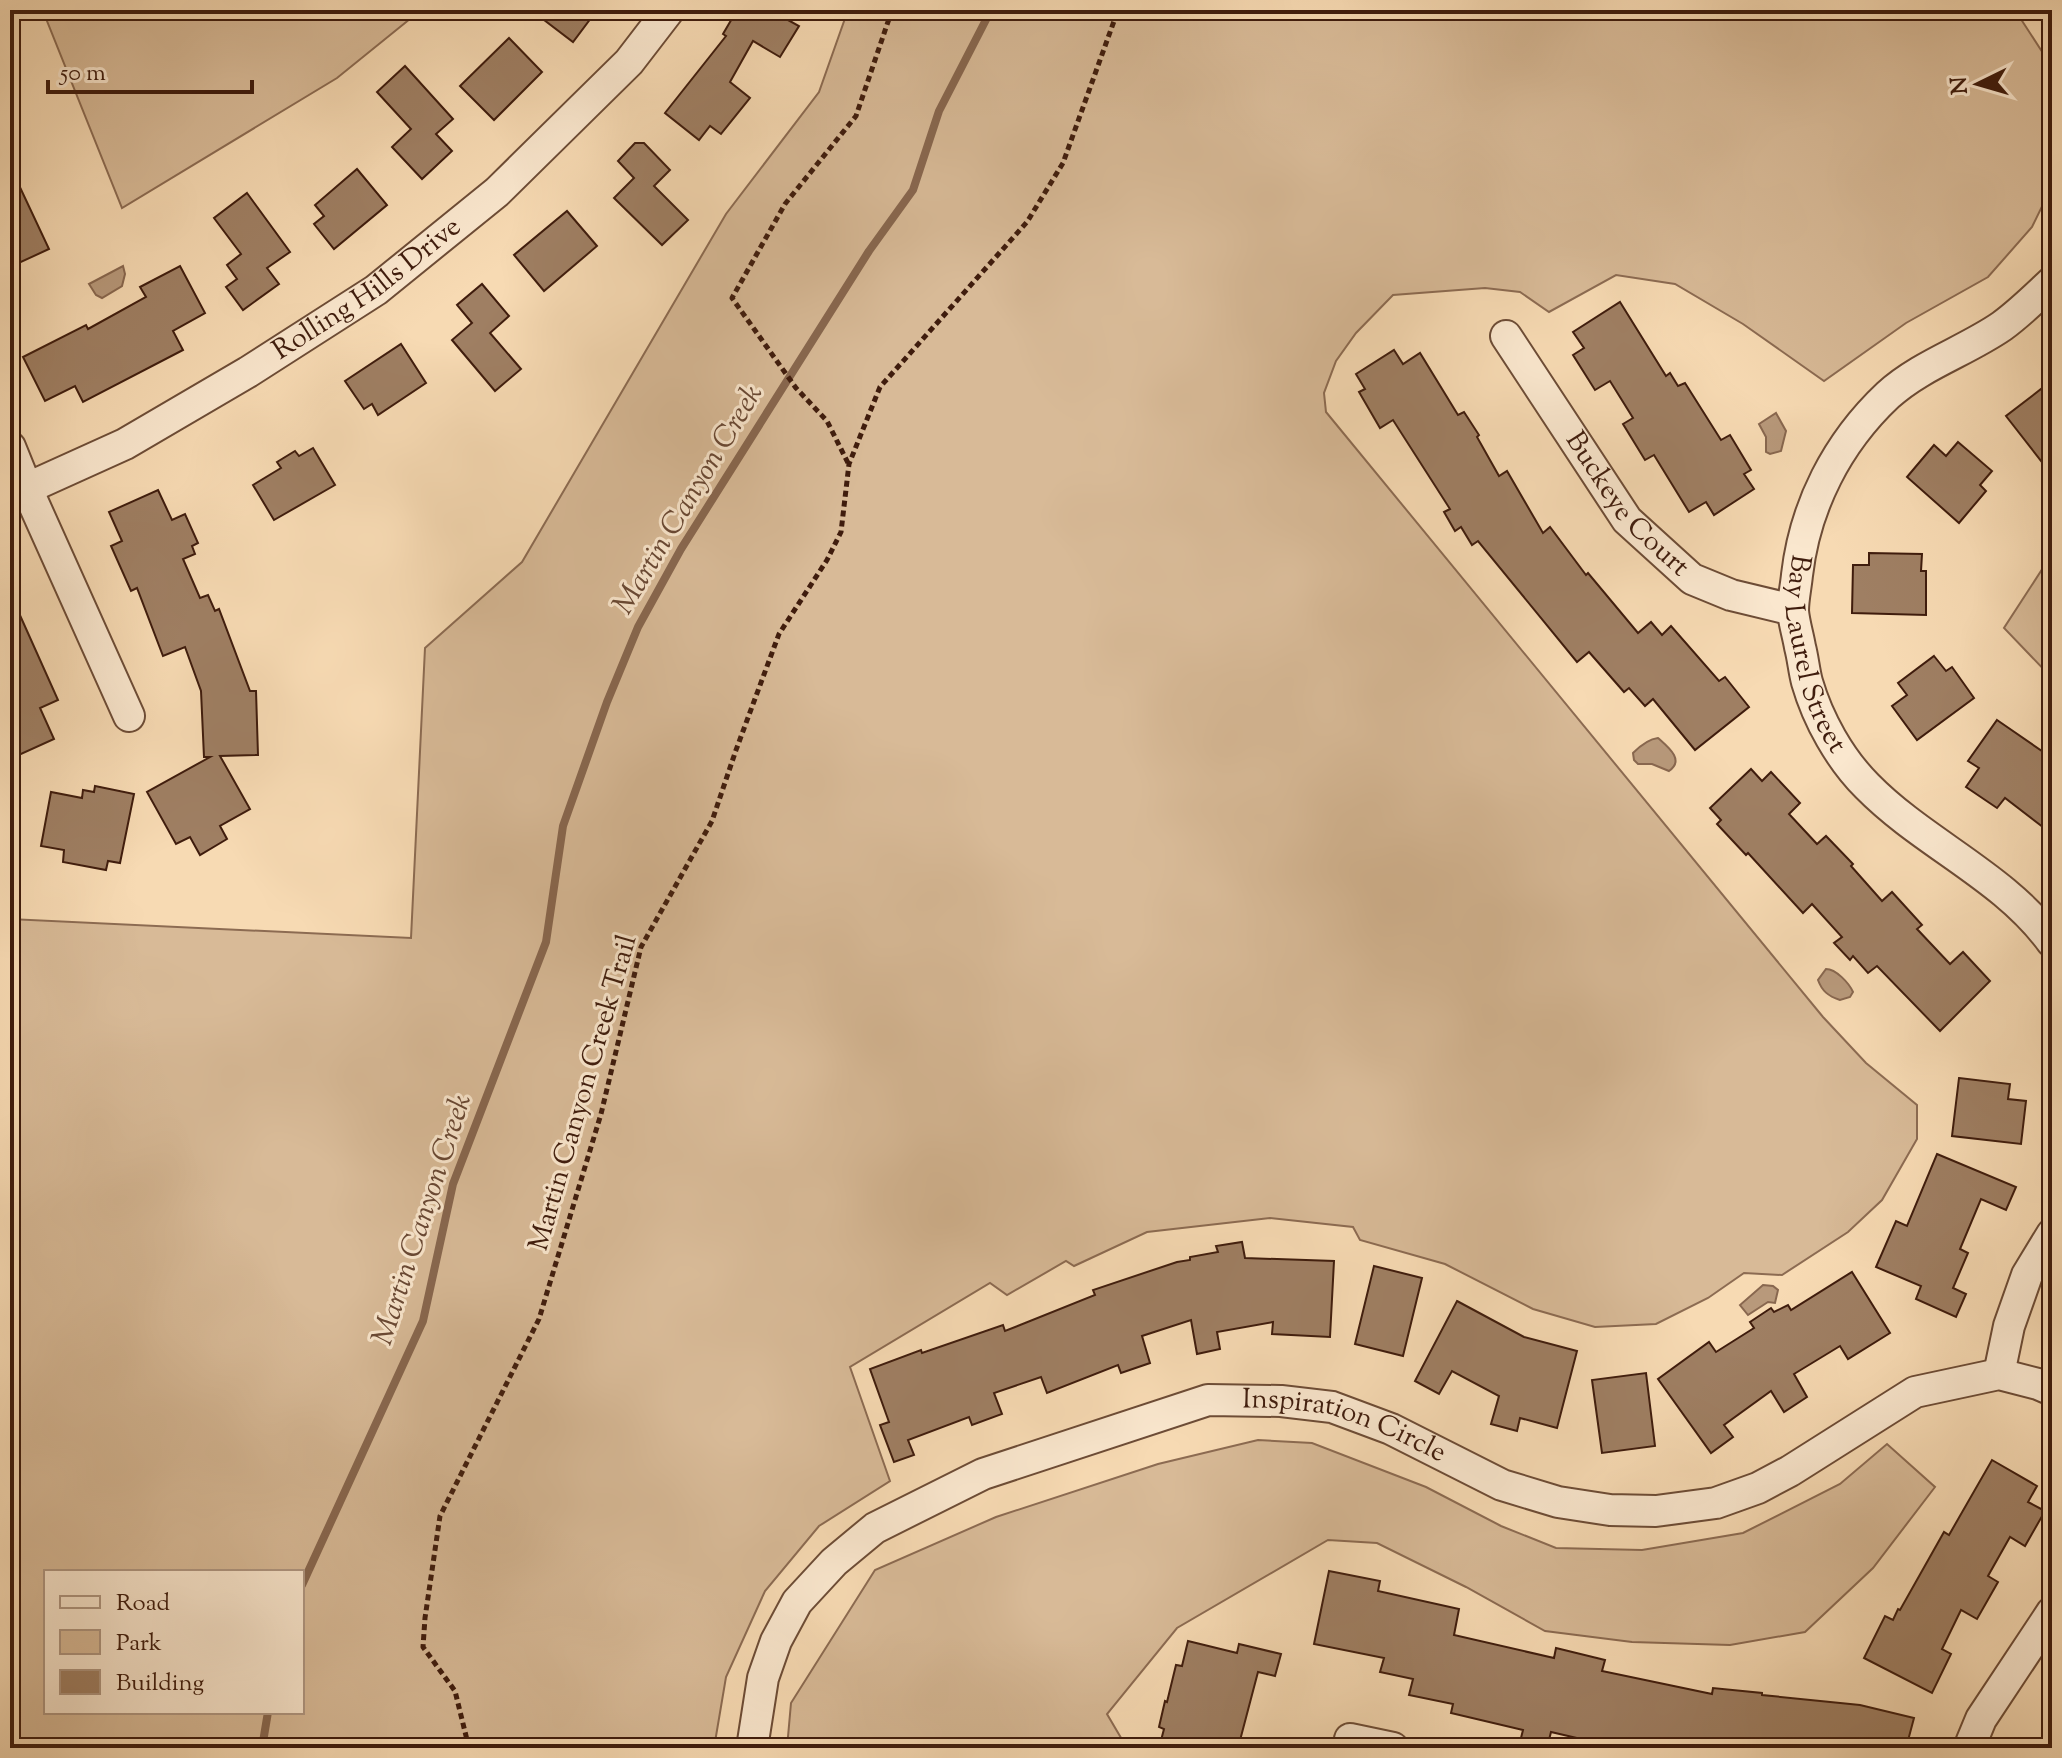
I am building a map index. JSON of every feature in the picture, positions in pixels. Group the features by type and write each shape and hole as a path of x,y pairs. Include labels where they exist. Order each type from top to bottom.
{"street":[{"name":"Rolling Hills Drive","path":"18,493 125,444 248,372 376,290 497,192 629,62 669,10"},
{"name":"Bay Laurel Street","path":"2052,282 2000,327 1929,367 1890,394 1859,426 1825,477 1809,515 1793,610 1808,683 1819,713 1841,753 1866,785 1889,806 2018,905 2052,942"},
{"name":"Buckeye Court","path":"1506,336 1627,520 1692,579 1731,595 1793,610"},
{"path":"10,447 18,493 129,716"},
{"path":"1999,1374 2009,1326 2027,1275 2052,1234"},
{"name":"Inspiration Circle","path":"752,1748 763,1678 776,1641 797,1602 834,1562 875,1528 983,1474 1208,1400 1281,1401 1332,1407 1391,1429 1502,1485 1558,1502 1610,1510 1656,1511 1716,1503 1758,1488 1915,1392 1999,1374 2052,1390"},
{"path":"1969,1748 1981,1719 2052,1612"},
{"path":"1350,1739 1393,1748"}],"path":[{"path":"849,464 827,421 796,388 732,298 785,204 856,116 892,10"},
{"name":"Martin Canyon Creek Trail","path":"469,1748 455,1691 423,1647 440,1516 539,1319 601,1114 641,947 712,821 779,634 827,560 841,532 849,464 880,387 1027,222 1063,163 1118,10"}],"green space":[{"path":"57,10 421,10 337,78 122,208 45,16"},
{"path":"848,10 2015,10 2052,67 2052,186 2032,227 1988,277 1906,323 1824,381 1743,324 1675,284 1616,275 1549,312 1520,292 1485,288 1393,295 1356,333 1336,361 1324,393 1326,412 1823,1017 1866,1063 1917,1105 1917,1139 1882,1200 1848,1232 1782,1275 1744,1273 1708,1298 1656,1324 1595,1327 1533,1309 1445,1264 1360,1240 1353,1227 1270,1218 1147,1232 1074,1266 1066,1261 1007,1295 990,1283 850,1367 890,1481 819,1526 765,1591 726,1677 714,1748 10,1748 10,919 411,938 425,648 522,562 726,214 819,92"},
{"path":"2052,554 2052,678 2004,628"},
{"path":"1258,1440 1312,1443 1426,1487 1501,1526 1556,1548 1642,1550 1743,1533 1840,1484 1887,1444 1935,1487 1873,1568 1805,1632 1730,1645 1632,1642 1545,1631 1377,1543 1328,1540 1177,1628 1107,1714 1127,1748 787,1748 791,1703 875,1570 996,1517 1158,1464"}],"shaded area":[{"path":"123,266 122,286 102,298 96,295 89,284"},
{"path":"1776,413 1786,431 1781,451 1770,454 1766,452 1766,437 1759,424"},
{"path":"1658,738 1675,758 1674,767 1669,771 1652,764 1638,764 1634,760 1636,750"},
{"path":"1826,969 1834,971 1845,981 1853,992 1850,997 1840,1000 1824,990 1818,980"},
{"path":"1763,1285 1778,1290 1775,1303 1768,1302 1748,1315 1740,1305"}],"building":[{"path":"531,10 597,10 573,42"},
{"path":"737,10 794,10 788,20 799,26 780,57 753,41 730,82 750,98 721,134 710,126 699,140 665,113 726,36 723,34"},
{"path":"509,38 542,72 494,120 460,86"},
{"path":"405,66 453,119 436,134 452,151 422,179 392,147 411,129 377,92"},
{"path":"635,143 644,143 670,170 654,186 688,220 662,245 614,198 634,178 618,161"},
{"path":"10,166 49,249 10,267"},
{"path":"357,169 387,205 334,249 314,224 324,216 315,205"},
{"path":"247,193 290,252 267,268 279,284 243,310 226,287 237,279 227,265 241,254 214,218"},
{"path":"567,211 597,246 544,291 514,255"},
{"path":"180,266 205,313 173,331 183,350 83,402 75,386 45,401 23,357 86,325 88,329 146,297 140,287"},
{"path":"482,284 509,316 490,333 521,369 495,391 452,340 472,323 457,305"},
{"path":"1620,302 1666,376 1670,373 1678,386 1685,383 1721,440 1730,435 1751,470 1744,474 1754,489 1714,515 1706,502 1689,512 1654,455 1645,460 1623,424 1633,418 1610,381 1595,390 1573,355 1584,348 1573,332"},
{"path":"401,344 426,383 378,415 372,404 364,409 345,381"},
{"path":"1394,350 1403,364 1420,353 1458,415 1464,412 1479,435 1477,437 1499,476 1507,471 1543,533 1550,527 1586,575 1588,573 1638,633 1651,622 1662,635 1671,626 1719,681 1725,677 1749,707 1695,750 1653,699 1645,706 1629,688 1624,692 1589,652 1577,662 1478,541 1472,545 1461,527 1455,531 1444,512 1450,509 1393,420 1380,428 1359,392 1365,389 1356,374"},
{"path":"2041,389 2052,404 2052,475 2006,416"},
{"path":"1958,442 1992,471 1980,485 1986,491 1959,523 1907,477 1934,445 1946,456"},
{"path":"313,448 335,485 274,520 253,485 281,468 277,462 295,451 299,456"},
{"path":"158,490 172,520 185,514 198,543 192,546 195,554 183,559 200,598 208,595 215,611 219,609 250,691 256,691 258,755 220,756 250,809 220,826 227,839 200,855 190,837 176,844 147,792 210,757 204,757 201,691 185,647 163,656 137,588 131,591 111,546 122,541 109,512"},
{"path":"1869,553 1922,554 1921,571 1926,571 1926,615 1852,613 1853,565 1869,565"},
{"path":"10,593 58,700 40,708 54,739 10,759"},
{"path":"1934,656 1946,671 1952,667 1974,698 1917,740 1892,706 1907,695 1898,683"},
{"path":"1997,720 2052,758 2052,834 2005,798 1997,808 1966,787 1979,768 1968,761"},
{"path":"1751,769 1762,781 1771,772 1800,803 1789,814 1817,844 1826,836 1882,901 1892,892 1922,925 1917,929 1950,964 1963,952 1990,981 1940,1031 1877,966 1868,973 1853,956 1850,960 1834,943 1842,937 1812,904 1803,913 1717,824 1721,820 1710,808"},
{"path":"95,786 134,794 120,863 108,861 106,870 63,862 64,850 41,846 51,792 82,798 83,790 94,792"},
{"path":"1959,1078 2010,1084 2008,1099 2026,1101 2021,1144 1952,1136"},
{"path":"1937,1154 2016,1187 2006,1210 1981,1199 1960,1249 1968,1253 1953,1288 1966,1294 1956,1317 1916,1299 1921,1286 1876,1267 1896,1221 1907,1226"},
{"path":"1242,1242 1245,1258 1334,1261 1330,1337 1272,1334 1273,1322 1217,1332 1220,1349 1197,1354 1191,1320 1142,1336 1150,1363 1121,1373 1118,1365 1047,1393 1041,1377 994,1393 1002,1414 972,1425 969,1417 908,1440 914,1455 894,1462 880,1425 889,1422 870,1369 1003,1325 1005,1331 1095,1295 1093,1290 1190,1260 1190,1257 1218,1252 1216,1246"},
{"path":"1374,1266 1422,1278 1403,1356 1355,1344"},
{"path":"1852,1272 1890,1333 1848,1359 1840,1346 1794,1374 1807,1397 1784,1412 1771,1391 1724,1425 1733,1437 1711,1453 1658,1379 1709,1342 1716,1352 1754,1328 1750,1322 1771,1308 1774,1312 1788,1305 1791,1310"},
{"path":"1457,1301 1524,1337 1577,1351 1557,1428 1520,1418 1517,1431 1491,1424 1499,1396 1452,1371 1439,1394 1415,1381"},
{"path":"1646,1373 1655,1446 1602,1453 1592,1380"},
{"path":"1992,1460 2037,1486 2028,1502 2045,1511 2025,1546 2010,1537 1988,1576 1998,1582 1977,1619 1961,1610 1942,1649 1951,1654 1932,1693 1864,1658 1885,1616 1893,1620 1900,1610 1944,1532 1949,1535"},
{"path":"1329,1571 1380,1581 1378,1591 1459,1609 1454,1635 1554,1658 1556,1648 1605,1660 1602,1671 1712,1694 1713,1688 1762,1693 1860,1705 1914,1718 1906,1748 1607,1748 1607,1745 1551,1732 1548,1744 1521,1738 1523,1730 1451,1713 1453,1704 1409,1695 1413,1679 1380,1672 1384,1658 1314,1644"},
{"path":"1188,1641 1237,1653 1239,1644 1281,1654 1275,1676 1258,1672 1238,1748 1159,1748 1164,1729 1159,1727 1165,1701 1176,1665 1182,1666"}],"waterway":[{"name":"Martin Canyon Creek","path":"304,1581 423,1321 453,1184 546,942 563,826 607,702 638,627 681,549 869,251 913,190 939,111 991,10"},
{"name":"Martin Canyon Creek","path":"262,1748 268,1714"}]}
